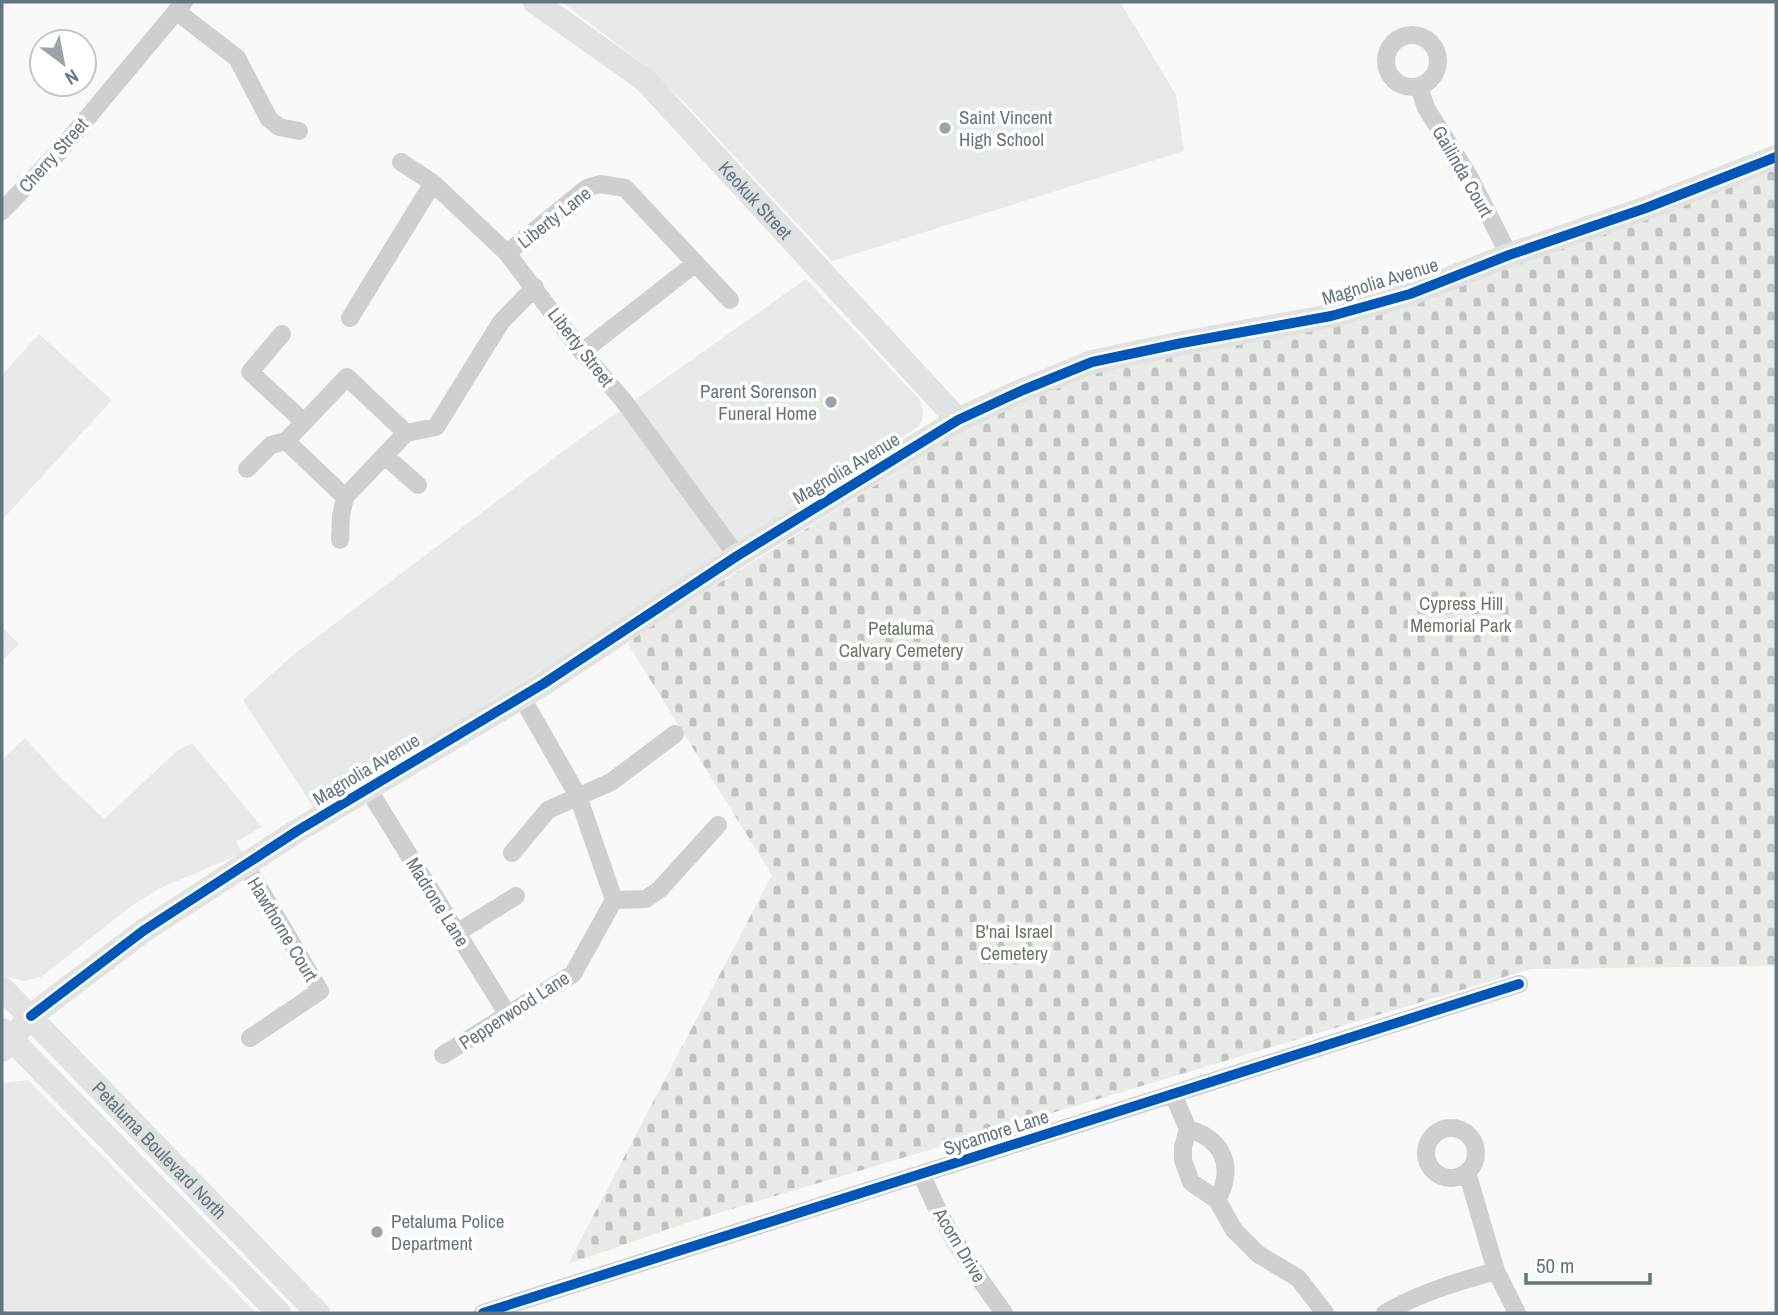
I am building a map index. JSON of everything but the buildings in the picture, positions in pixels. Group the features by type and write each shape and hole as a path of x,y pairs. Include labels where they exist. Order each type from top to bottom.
{"street":[{"name":"Keokuk Street","path":"535,2 645,80 958,420"},
{"path":"180,7 237,58 269,119 279,127 299,131"},
{"name":"Cherry Street","path":"2,211 57,154 180,7"},
{"name":"Gailinda Court","path":"1419,86 1426,108 1469,176 1509,255"},
{"name":"Magnolia Avenue","path":"4,1036 143,930 297,831 521,696 737,556 958,420 1092,362 1331,316 1410,294 1509,255 1646,208 1776,157"},
{"name":"Liberty Street","path":"401,162 433,183 507,253 582,352 623,400 737,556"},
{"path":"349,318 433,183"},
{"name":"Liberty Lane","path":"507,253 587,188 600,184 625,188 730,300"},
{"path":"582,352 696,263"},
{"path":"341,540 341,516 345,497 406,433 436,427 501,322 534,287"},
{"path":"282,334 250,372 304,422"},
{"path":"247,469 271,445 286,441 347,377 406,433"},
{"path":"286,441 345,497"},
{"path":"384,456 418,485"},
{"path":"521,696 578,796 614,900 646,899 660,889 718,825"},
{"path":"512,853 548,810 611,782 675,734"},
{"name":"Madrone Lane","path":"368,789 508,1015"},
{"name":"Hawthorne Court","path":"246,866 320,991 250,1038"},
{"path":"458,932 516,896"},
{"name":"Pepperwood Lane","path":"443,1055 573,974 614,900"},
{"name":"Sycamore Lane","path":"484,1313 1519,984"},
{"name":"Petaluma Boulevard North","path":"2,988 318,1313"},
{"name":"Petaluma Boulevard North","path":"4,1036 279,1313"},
{"path":"1172,1094 1188,1129 1183,1160 1191,1182 1217,1199 1234,1230 1258,1254 1298,1278 1325,1313"},
{"path":"1188,1129 1200,1132 1223,1154 1227,1166 1226,1177 1217,1199"},
{"path":"1467,1172 1496,1271 1517,1313"},
{"name":"Acorn Drive","path":"922,1174 961,1254 1004,1313"},
{"path":"1385,1313 1411,1298 1447,1284 1496,1271"}],"shaded area":[{"name":"Saint Vincent High School","path":"562,2 1120,2 1176,95 1184,151 832,261 686,104 642,63"},
{"path":"806,279 919,399 923,411 918,427 565,656 314,808 243,700 292,656 574,443"},
{"path":"39,334 112,400 2,520 2,375"},
{"path":"2,627 19,644 2,661"},
{"path":"25,738 58,775 104,819 177,751 192,743 262,827 236,842 243,853 158,889 130,907 41,977 24,981 6,977 2,975 2,760"},
{"path":"28,1080 256,1313 2,1313 2,1083"}],"green space":[{"path":"1776,169 1776,966 1531,969 689,1222 568,1264 772,875 628,644 636,635 969,427 1106,365 1260,336"}],"cycle path":[{"path":"31,1016 143,931 297,831 543,684 737,556 958,420 1092,362 1331,316 1410,294 1509,255 1646,208 1776,157"},
{"path":"483,1313 1519,984"}],"place":[{"name":"Saint Vincent High School","path":"945,128"},
{"name":"Parent Sorenson Funeral Home","path":"831,402"},
{"name":"Petaluma Police Department","path":"377,1232"}],"park label":[{"name":"Cypress Hill Memorial Park","path":"1461,614"},
{"name":"Petaluma Calvary Cemetery","path":"901,639"},
{"name":"B'nai Israel Cemetery","path":"1014,942"}]}
